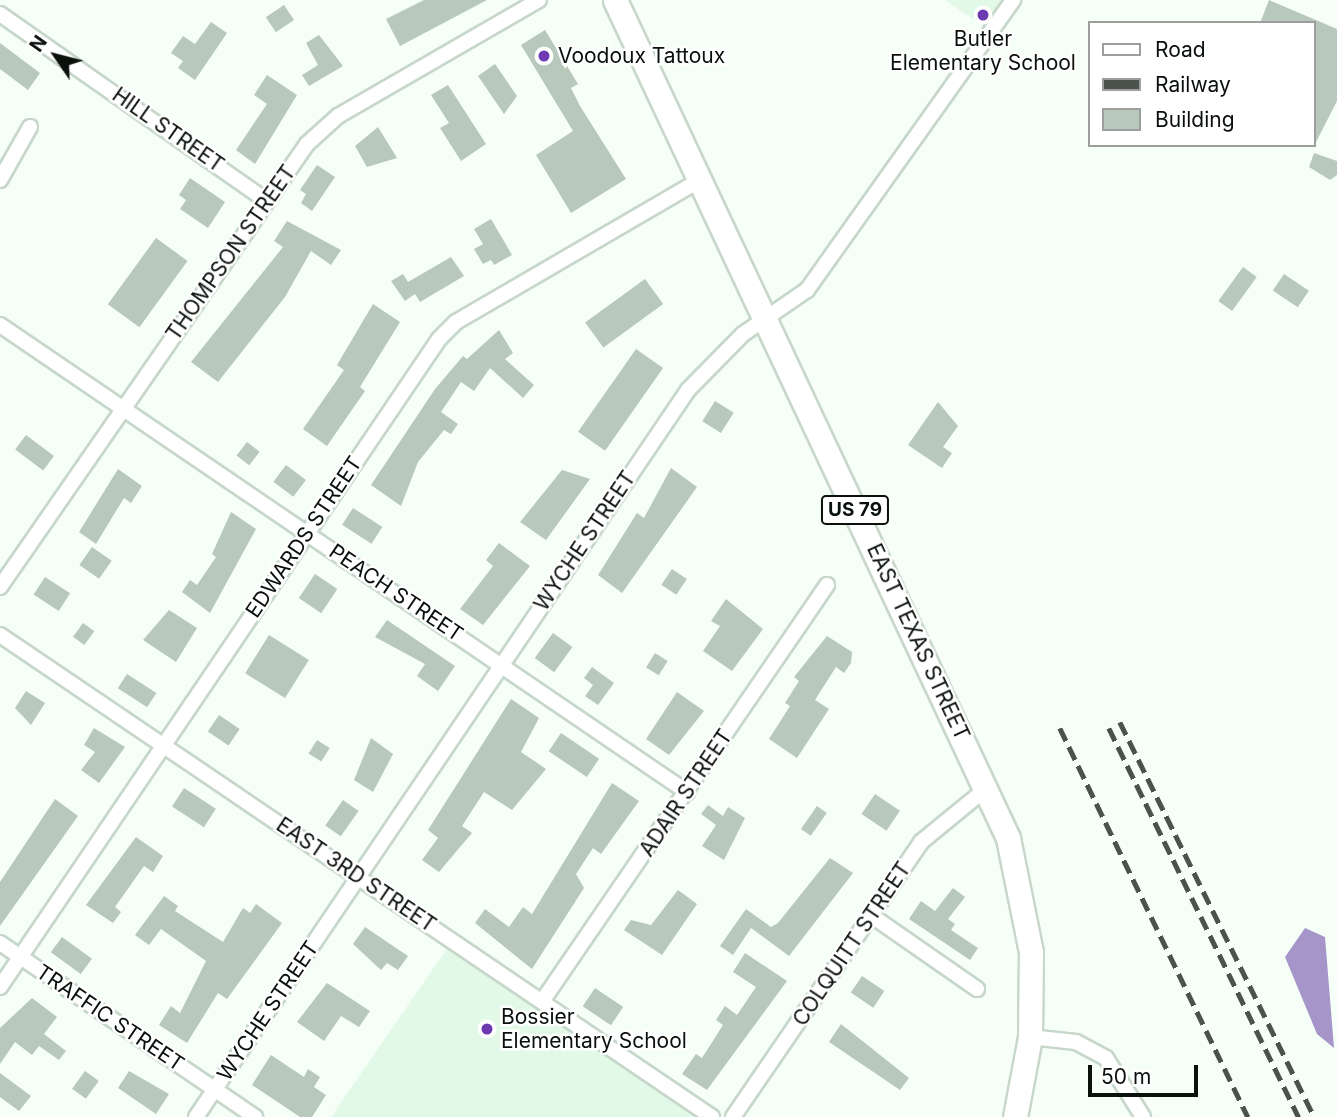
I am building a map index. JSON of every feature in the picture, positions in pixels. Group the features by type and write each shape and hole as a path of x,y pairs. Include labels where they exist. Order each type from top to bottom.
{"main road":[{"name":"EAST TEXAS STREET","path":"615,0 698,181 987,788 1008,838 1028,923 1030,1037 1015,1117"}],"street":[{"name":"THOMPSON STREET","path":"0,587 307,144 338,116 539,0"},
{"name":"WYCHE STREET","path":"197,1117 688,390 725,349 807,290 839,251 1013,0"},
{"name":"HILL STREET","path":"0,14 266,200"},
{"path":"0,180 30,127"},
{"name":"EDWARDS STREET","path":"0,987 307,531 456,322 698,181"},
{"name":"PEACH STREET","path":"0,324 687,792"},
{"name":"ADAIR STREET","path":"543,1000 827,586"},
{"name":"EAST 3RD STREET","path":"0,635 543,1000 712,1117"},
{"name":"COLQUITT STREET","path":"733,1117 921,842 987,788"},
{"path":"872,916 977,989"},
{"name":"TRAFFIC STREET","path":"0,943 255,1117"},
{"path":"1030,1037 1076,1042 1106,1058 1143,1117"}],"shaded area":[{"name":"Butler Elementary School","path":"945,0 1010,0 989,30"},
{"path":"1305,928 1325,937 1334,1048 1317,1034 1285,957"},
{"name":"Bossier Elementary School","path":"453,940 712,1117 331,1117"}],"building":[{"path":"424,0 487,0 400,46 386,19"},
{"path":"1269,0 1337,29 1337,101 1316,142 1316,21 1261,21"},
{"path":"284,5 294,20 276,32 266,17"},
{"path":"211,22 227,33 195,80 178,68 183,61 171,53 183,36 195,44"},
{"path":"545,30 578,84 571,88 580,106 626,179 571,213 536,155 573,131 521,45"},
{"path":"319,35 343,66 309,86 302,75 318,65 306,43"},
{"path":"0,43 40,73 28,90 0,69"},
{"path":"495,64 517,96 504,114 478,76"},
{"path":"267,75 297,95 255,164 236,150 267,104 254,95"},
{"path":"448,85 486,144 461,161 440,128 449,123 431,95"},
{"path":"378,127 397,158 367,167 355,146"},
{"path":"1314,153 1337,161 1337,175 1330,180 1309,167"},
{"path":"317,165 335,177 312,211 301,203 306,194 300,190"},
{"path":"190,178 225,202 208,228 180,209 186,200 179,195"},
{"path":"491,219 512,255 494,265 491,260 483,264 474,249 483,244 474,229"},
{"path":"287,221 341,250 331,265 311,251 285,297 218,382 191,362 283,247 274,241"},
{"path":"156,238 188,261 139,327 108,304"},
{"path":"451,257 464,276 420,302 415,294 405,301 391,281 403,274 408,282"},
{"path":"1243,267 1257,277 1232,311 1218,301"},
{"path":"1284,274 1309,291 1298,307 1273,291"},
{"path":"645,279 663,304 603,348 585,322"},
{"path":"373,304 400,322 360,387 365,391 327,446 303,429 344,370 337,365"},
{"path":"499,330 513,353 505,359 534,385 523,398 490,368 474,391 461,382 441,412 458,424 451,434 444,430 418,462 401,506 371,485 435,389 463,356 467,359"},
{"path":"636,349 663,368 605,451 578,432"},
{"path":"715,401 734,413 721,433 702,421"},
{"path":"938,402 958,426 943,447 952,453 942,468 908,445"},
{"path":"26,435 54,456 43,470 15,449"},
{"path":"247,442 260,452 249,465 237,455"},
{"path":"286,465 306,480 293,497 273,482"},
{"path":"671,468 697,487 622,593 598,575 637,513 644,518"},
{"path":"118,469 142,486 131,503 124,498 96,544 79,532"},
{"path":"562,470 590,479 546,540 520,522"},
{"path":"353,508 382,527 371,544 342,525"},
{"path":"231,512 256,529 210,613 182,592 190,580 197,585 216,557 212,554"},
{"path":"499,543 530,566 483,625 460,609 493,566 486,560"},
{"path":"92,547 112,561 99,579 79,565"},
{"path":"672,569 687,579 676,595 661,585"},
{"path":"315,574 337,589 321,613 299,598"},
{"path":"45,577 70,593 59,611 34,595"},
{"path":"726,599 763,629 732,671 703,651 720,626 711,621"},
{"path":"169,610 197,628 176,662 143,640"},
{"path":"387,620 455,666 438,691 417,676 425,664 375,637"},
{"path":"83,623 94,631 84,645 73,637"},
{"path":"553,633 572,647 554,672 535,658"},
{"path":"269,635 309,660 285,698 245,673"},
{"path":"827,636 852,652 851,663 844,673 836,667 815,700 829,709 797,758 769,739 790,706 785,703 799,681 794,677"},
{"path":"655,653 668,661 659,675 646,667"},
{"path":"592,667 614,683 598,705 585,696 593,685 584,678"},
{"path":"127,674 156,693 147,707 118,688"},
{"path":"26,691 45,703 31,725 15,708"},
{"path":"677,692 704,711 669,755 646,739"},
{"path":"511,699 539,718 521,752 546,769 512,810 484,792 462,826 472,833 439,872 422,860 438,838 428,830"},
{"path":"219,715 240,729 229,746 208,732"},
{"path":"94,728 125,747 99,783 81,770 95,752 84,745"},
{"path":"561,733 599,759 587,777 549,751"},
{"path":"371,738 393,754 373,792 354,780"},
{"path":"317,740 330,748 321,762 309,754"},
{"path":"612,783 639,801 601,854 593,848 576,874 584,888 532,969 475,923 485,909 509,927 523,907 532,914"},
{"path":"184,788 216,809 204,827 172,806"},
{"path":"875,794 900,811 886,831 862,814"},
{"path":"55,799 78,816 0,926 0,882"},
{"path":"343,800 359,811 341,836 325,825"},
{"path":"708,805 723,816 728,807 745,818 724,860 702,846 716,825 701,814"},
{"path":"817,806 827,813 811,836 801,829"},
{"path":"136,837 163,856 153,872 144,866 115,907 121,912 113,923 86,905"},
{"path":"830,858 853,873 789,956 751,928 733,955 720,946 746,909 771,927 778,923"},
{"path":"953,888 965,897 948,919 955,924 951,930 978,948 970,960 909,919 921,901 935,911"},
{"path":"678,890 697,904 662,955 624,930 631,920 651,925"},
{"path":"164,896 178,906 175,911 223,942 243,908 250,913 256,904 282,923 227,999 218,993 187,1043 159,1025 171,1006 180,1013 206,961 161,929 149,945 135,935"},
{"path":"365,927 408,956 398,970 387,963 381,970 353,944"},
{"path":"62,937 92,959 81,974 51,952"},
{"path":"745,953 787,981 707,1090 682,1074 696,1054 702,1058 723,1025 716,1020 725,1006 737,1015 756,987 733,972"},
{"path":"862,976 884,991 873,1008 851,993"},
{"path":"327,983 370,1011 359,1027 341,1016 324,1041 297,1022"},
{"path":"595,988 623,1007 611,1025 583,1006"},
{"path":"32,998 57,1017 44,1034 66,1051 59,1060 39,1046 32,1055 15,1042 0,1064 0,1028"},
{"path":"841,1024 909,1078 900,1090 829,1042"},
{"path":"271,1055 304,1077 308,1069 320,1077 314,1087 326,1095 312,1117 300,1117 252,1085"},
{"path":"85,1071 99,1081 86,1099 72,1089"},
{"path":"129,1071 169,1094 156,1114 118,1088"},
{"path":"0,1073 31,1096 19,1111 0,1097"}],"railway":[{"path":"1120,722 1314,1117"},
{"path":"1060,728 1248,1117"},
{"path":"1109,728 1299,1117"}],"place":[{"name":"Butler Elementary School","path":"983,15"},
{"name":"Voodoux Tattoux","path":"544,56"},
{"name":"Bossier Elementary School","path":"487,1029"}]}
